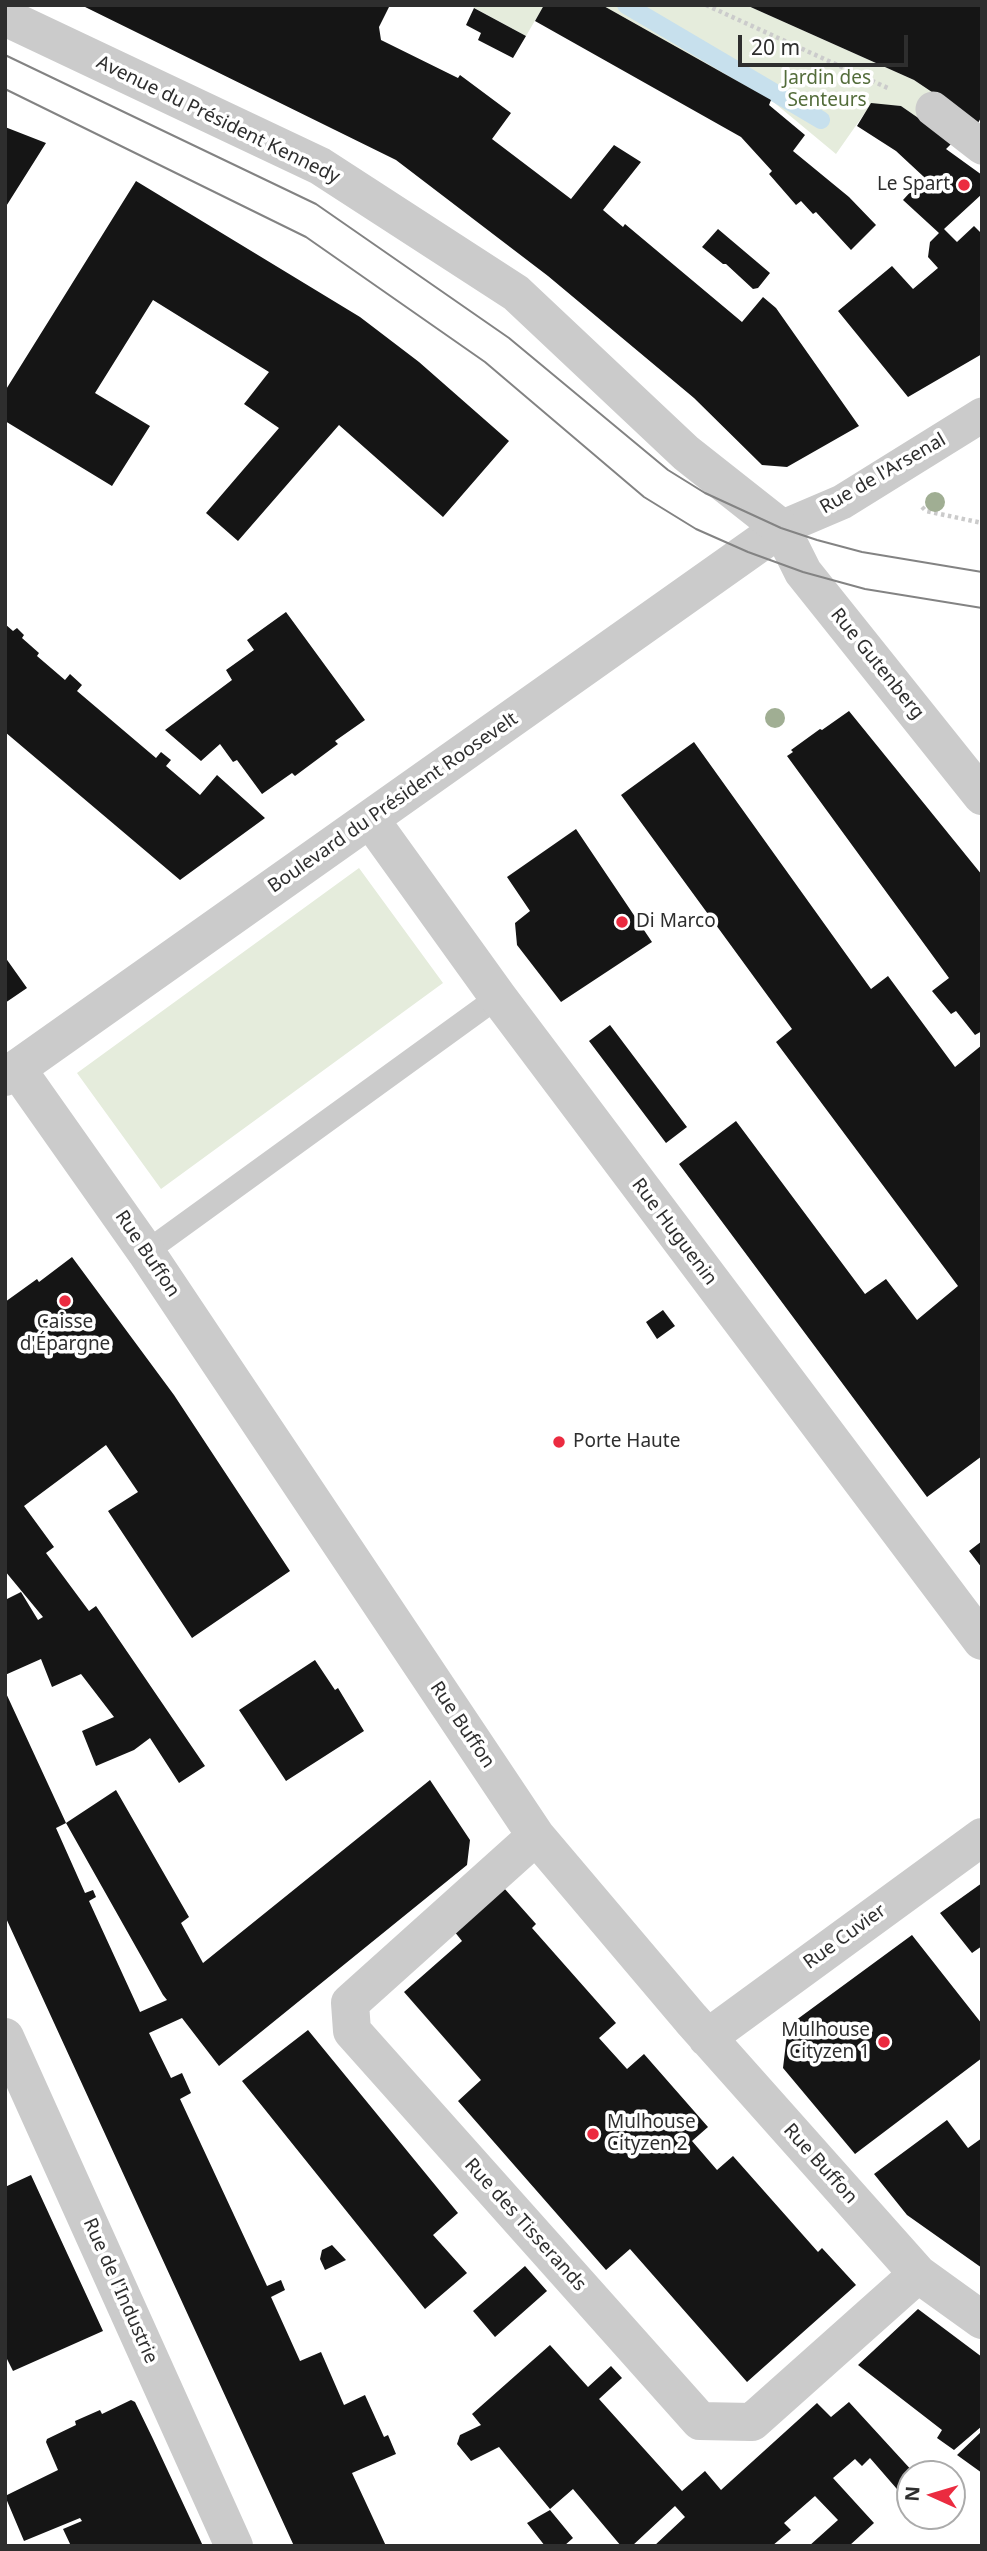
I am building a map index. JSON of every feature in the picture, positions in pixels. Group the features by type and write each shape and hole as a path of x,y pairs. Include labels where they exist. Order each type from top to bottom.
{"street":[{"name":"Avenue du Président Kennedy","path":"5,17 320,166 516,293 686,453 781,528"},
{"path":"933,109 982,147"},
{"name":"Rue de l'Arsenal","path":"781,528 842,502 982,415"},
{"name":"Rue Gutenberg","path":"781,528 803,572 982,796"},
{"name":"Boulevard du Président Roosevelt","path":"11,1073 781,528"},
{"name":"Rue Huguenin","path":"370,819 498,997 982,1641"},
{"name":"Rue Buffon","path":"11,1073 146,1252 536,1836 707,2038 918,2274 982,2320"},
{"name":"Rue des Tisserands","path":"536,1836 350,2003 352,2031 699,2421 751,2422 918,2274"},
{"name":"Rue Cuvier","path":"707,2038 982,1837"},
{"name":"Rue de l'Industrie","path":"5,2037 234,2546"}],"lane":[{"path":"146,1252 498,997"}],"path":[{"path":"706,5 933,109"}],"green space":[{"path":"469,5 544,5 526,36"},
{"name":"Jardin des Senteurs","path":"602,5 746,5 914,80 943,100 923,121 901,106 871,104 836,154 771,100"},
{"path":"359,868 443,983 161,1189 77,1073"}],"building":[{"path":"81,5 390,5 379,27 381,40 458,78 460,75 511,113 492,139 571,199 614,145 641,162 603,210 623,227 625,224 742,322 763,297 776,308 859,426 787,467 762,465 694,398 548,276 396,160"},
{"path":"544,5 602,5 771,100 769,105 805,135 793,151 849,197 876,225 851,250 816,212 813,214 801,201 796,205 769,174 772,171 741,137 535,21"},
{"path":"746,5 982,5 982,116 978,123 914,80"},
{"path":"474,8 526,36 513,58 478,40 481,33 466,25"},
{"path":"871,103 901,106 953,142 946,149 982,175 982,194 944,229 957,242 974,226 982,234 982,354 908,397 838,311 892,266 913,289 938,268 928,257 930,242 939,233 903,200 924,177 896,151 857,126"},
{"path":"5,127 46,143 5,208"},
{"path":"136,181 360,317 419,362 509,441 443,517 339,425 238,541 206,513 279,428 244,404 269,372 153,300 95,393 150,426 112,486 5,421 5,391"},
{"path":"718,229 770,273 758,288 753,289 726,264 702,247"},
{"path":"286,612 365,720 335,741 338,744 295,776 292,773 262,794 237,760 233,762 220,744 201,761 165,730 232,680 226,670 254,650 247,640"},
{"path":"5,624 13,631 17,628 24,635 22,638 39,653 37,656 65,680 70,674 82,685 77,691 156,758 161,752 171,760 166,766 200,795 217,775 265,818 180,880 5,732"},
{"path":"849,711 982,875 982,1031 975,1035 956,1011 951,1014 932,991 949,978 787,756 793,752 791,750"},
{"path":"694,742 871,989 888,976 955,1067 982,1045 982,1456 927,1497 679,1164 736,1121 865,1294 886,1279 917,1320 958,1286 776,1042 792,1029 621,795"},
{"path":"576,829 652,942 561,1002 517,945 515,923 530,911 507,877"},
{"path":"5,957 27,988 5,1003"},
{"path":"610,1025 687,1127 666,1143 589,1041"},
{"path":"72,1257 174,1395 290,1571 192,1638 108,1511 138,1492 106,1445 24,1506 54,1547 46,1553 89,1611 96,1606 205,1766 179,1783 150,1738 134,1750 96,1766 82,1731 114,1717 81,1674 52,1687 41,1659 5,1675 5,1600 21,1592 38,1620 43,1617 5,1571 5,1302 37,1279 39,1282"},
{"path":"663,1310 675,1326 657,1339 646,1322"},
{"path":"982,1541 982,1568 969,1551"},
{"path":"315,1660 335,1690 338,1688 364,1731 286,1781 239,1710"},
{"path":"5,1691 66,1823 116,1790 189,1917 181,1923 203,1963 430,1780 470,1840 467,1865 219,2066 182,2018 149,2033 171,2078 182,2073 191,2093 180,2099 267,2286 281,2280 285,2290 271,2297 300,2361 321,2352 344,2405 365,2395 384,2437 388,2435 396,2454 352,2473 386,2546 294,2546 5,1916","holes":["66,1823 167,2000 140,2012 89,1901 96,1897 93,1890 85,1893 56,1828"]},
{"path":"982,1883 982,1946 972,1953 940,1913"},
{"name":"Mulhouse Cityzen 2","path":"504,1888 536,1924 532,1928 616,2023 599,2038 627,2069 644,2054 708,2127 692,2141 717,2170 733,2156 818,2252 822,2248 856,2285 747,2382 630,2249 606,2270 458,2101 481,2080 404,1992 462,1941 454,1931"},
{"name":"Mulhouse Cityzen 1","path":"912,1935 982,2024 982,2058 855,2154 783,2068 788,2026"},
{"path":"308,2030 458,2213 433,2235 467,2273 425,2309 242,2081"},
{"path":"947,2120 968,2148 982,2138 982,2268 907,2215 874,2174"},
{"path":"31,2175 103,2331 13,2371 5,2355 5,2187"},
{"path":"332,2245 346,2260 325,2270 320,2259 322,2250"},
{"path":"525,2266 547,2291 495,2337 473,2311"},
{"path":"918,2309 982,2357 982,2426 954,2450 937,2438 942,2430 858,2365"},
{"path":"550,2345 588,2387 611,2366 622,2378 599,2399 682,2491 705,2471 721,2490 817,2403 831,2417 849,2402 902,2460 896,2460 896,2488 870,2458 862,2466 855,2459 833,2478 874,2523 849,2546 809,2546 838,2520 815,2496 784,2523 791,2530 772,2546 654,2546 685,2517 675,2506 632,2546 621,2546 573,2489 550,2509 499,2447 471,2461 457,2444 460,2435 481,2425 472,2414"},
{"path":"131,2400 135,2402 203,2546 71,2546 63,2529 82,2521 80,2518 24,2541 5,2496 58,2470 47,2439 76,2425 75,2421 100,2410 102,2414"},
{"path":"982,2431 982,2473 957,2455"},
{"path":"550,2510 573,2538 564,2546 545,2546 527,2523"}],"waterway":[{"path":"626,5 821,120"}],"tram line":[{"path":"5,55 316,204 509,338 668,470 705,493 781,528 817,540 862,552 982,572"},
{"path":"5,89 306,237 485,362 644,497 696,529 803,572 865,589 982,608"}],"place":[{"name":"Le Spart","path":"964,185"},
{"name":"Di Marco","path":"622,922"},
{"name":"Caisse d'Épargne","path":"65,1301"},
{"name":"Porte Haute","path":"559,1442"},
{"name":"Mulhouse Cityzen 1","path":"884,2042"},
{"name":"Mulhouse Cityzen 2","path":"593,2134"}]}
